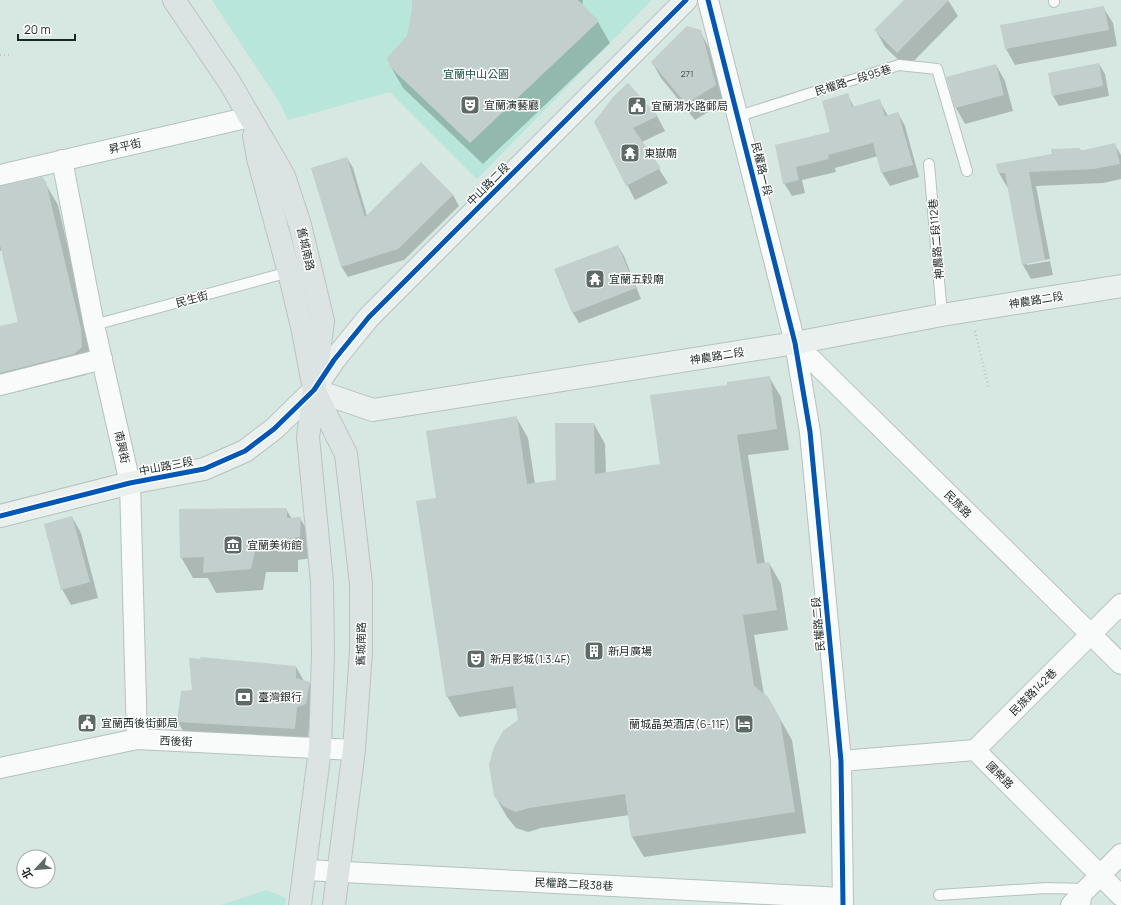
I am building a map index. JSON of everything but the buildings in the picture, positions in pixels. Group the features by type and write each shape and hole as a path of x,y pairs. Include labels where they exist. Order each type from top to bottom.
{"main road":[{"name":"舊城南路","path":"174,0 230,83 284,176 300,224 323,321 308,437 322,582 323,654 320,749 306,870 300,905"},
{"name":"舊城南路","path":"250,117 258,158 289,272 303,331 314,390 346,454 361,584 362,652 354,750 334,905"}],"street":[{"name":"中山路二段","path":"314,390 334,360 369,317 686,0"},
{"name":"民權路一段","path":"708,0 739,116 795,343"},
{"name":"昇平街","path":"0,175 250,117"},
{"name":"南興街","path":"62,160 94,325 130,483 137,739"},
{"name":"神農路二段","path":"314,390 373,410 795,343 942,315 1121,286"},
{"name":"民族路","path":"795,343 1121,664"},
{"name":"民權路二段","path":"795,343 810,432 841,761 843,902"},
{"path":"0,385 102,359"},
{"name":"中山路三段","path":"0,516 130,483 204,469 245,451 274,429 314,390"},
{"name":"民族路142巷","path":"975,750 1121,604"},
{"name":"西後街","path":"0,768 137,739 354,750"},
{"path":"841,761 975,750"},
{"name":"國榮路","path":"975,750 1091,890 1121,896"},
{"path":"1071,905 1091,890 1121,854"},
{"name":"民權路二段38巷","path":"306,870 843,902"}],"lane":[{"name":"民權路一段95巷","path":"739,116 899,65 937,69 966,171"},
{"name":"神農路二段112巷","path":"929,164 942,315"},
{"name":"民生街","path":"94,325 289,272"},
{"path":"939,895 1046,888 1091,890"}],"path":[{"path":"0,55 10,55"},
{"path":"971,311 989,389"}],"green space":[{"name":"宜蘭中山公園","path":"212,0 652,0 477,179 390,92 288,120 280,103"},
{"path":"267,890 286,898 285,905 221,905"}],"cycle path":[{"path":"0,516 130,483 204,469 245,451 274,429 314,390 334,360 369,317 686,0"},
{"path":"708,0 795,343 810,432 841,761 843,905"}],"place":[{"name":"宜蘭演藝廳","path":"470,105"},
{"name":"宜蘭渭水路郵局","path":"637,106"},
{"name":"東嶽廟","path":"630,153"},
{"name":"宜蘭五穀廟","path":"595,279"},
{"name":"宜蘭美術館","path":"233,545"},
{"name":"新月廣場","path":"594,651"},
{"name":"新月影城(1.3.4F)","path":"476,659"},
{"name":"臺灣銀行","path":"244,697"},
{"name":"宜蘭西後街郵局","path":"87,723"},
{"name":"蘭城晶英酒店(6-11F)","path":"744,724"}]}
